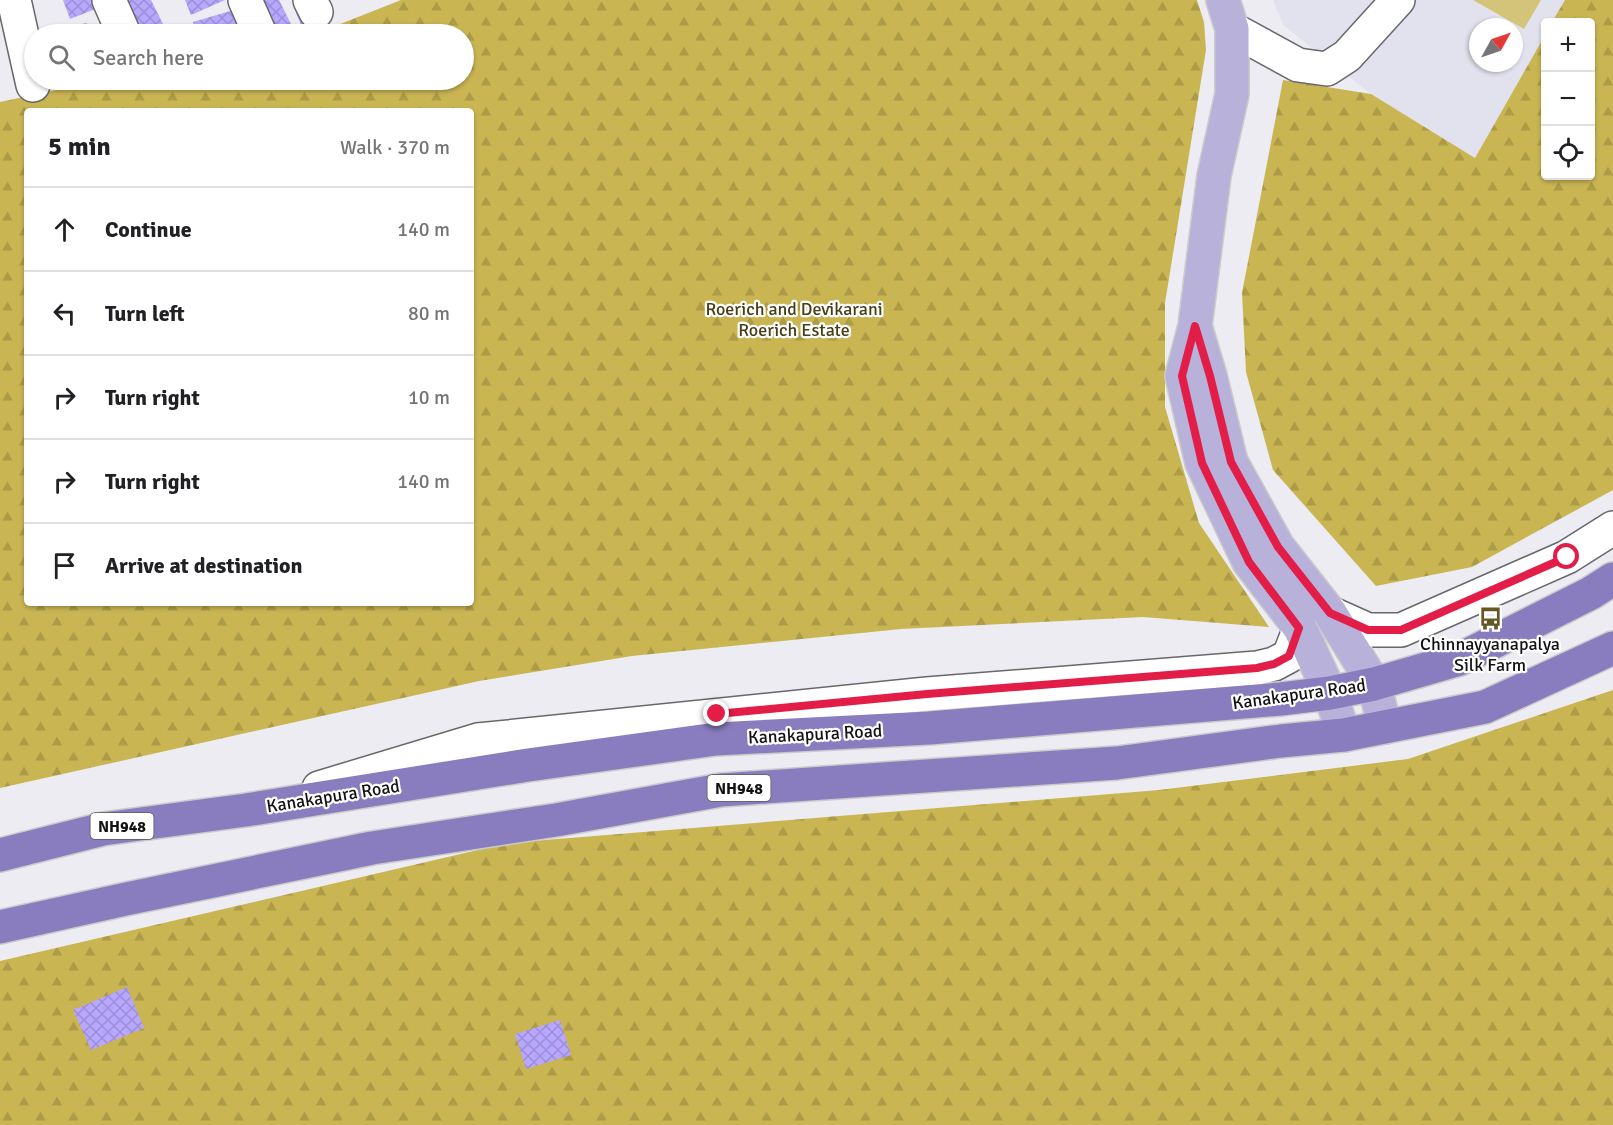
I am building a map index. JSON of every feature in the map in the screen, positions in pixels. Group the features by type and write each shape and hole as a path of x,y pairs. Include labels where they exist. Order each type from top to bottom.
{"highway":[{"name":"Kanakapura Road","path":"0,855 103,829 246,810 528,765 716,739 929,728 1330,693 1374,684 1460,659 1591,593 1613,579"},
{"name":"NH948","path":"0,927 126,898 372,848 556,820 721,790 1117,763 1344,735 1485,707 1613,648"}],"main road":[{"path":"1228,15 1232,94 1214,176 1195,326 1182,376 1202,463 1249,562 1299,628 1330,693 1344,735"},
{"path":"1195,326 1231,462 1278,547 1330,613 1374,684 1385,727"}],"street":[{"path":"14,0 24,45"},
{"path":"110,0 120,24"},
{"path":"245,0 256,24"},
{"path":"1228,15 1298,65 1327,69 1347,56 1398,0"},
{"path":"1330,613 1368,630 1401,630 1567,557 1613,528"},
{"path":"246,810 478,740 904,696 1257,668 1274,664 1289,656 1299,628"}],"shaded area":[{"path":"1273,0 1565,0 1554,18 1541,18 1541,42 1475,158 1371,94 1283,25"},
{"path":"1473,0 1541,0 1524,29 1523,18 1505,18"}],"green space":[{"name":"Roerich and Devikarani Roerich Estate","path":"401,0 1197,0 1204,22 1206,50 1165,303 1165,407 1199,523 1269,627 1143,617 901,629 632,656 479,681 0,788 0,102 56,90 474,90 474,24 340,24"},
{"path":"1565,0 1613,0 1613,490 1472,567 1376,586 1273,470 1246,372 1242,293 1283,80 1371,94 1475,158 1541,42 1541,180 1595,180 1595,18 1554,18"},
{"path":"1613,690 1613,1125 0,1125 0,961 508,843 1159,790 1408,759"}],"building":[{"path":"63,0 100,0 103,6 70,19"},
{"path":"123,0 151,0 163,24 135,24"},
{"path":"185,0 225,0 191,15"},
{"path":"248,0 279,0 291,24 264,24"},
{"path":"308,2 317,24 301,24 294,8"},
{"path":"244,7 249,23 194,24 193,22"},
{"path":"127,987 144,1028 91,1050 73,1010"},
{"path":"560,1020 571,1055 526,1069 515,1034"}],"place":[{"name":"Chinnayyanapalya Silk Farm","path":"1490,618"}],"route":[{"path":"717,714 927,694 1257,668 1274,664 1289,656 1299,628 1249,562 1202,463 1182,376 1195,326 1231,462 1278,547 1330,613 1368,630 1401,630 1567,557"}]}
